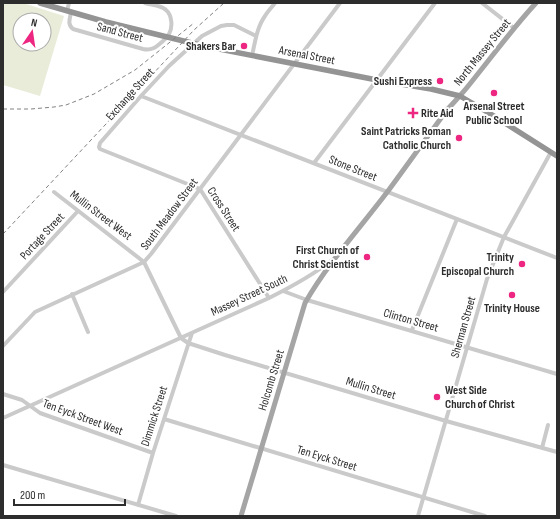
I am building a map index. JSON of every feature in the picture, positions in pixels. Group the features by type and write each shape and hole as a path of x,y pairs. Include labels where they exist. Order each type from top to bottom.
{"highway":[{"name":"Arsenal Street","path":"40,3 204,46 377,80 431,89 460,96 557,156"}],"main road":[{"name":"North Massey Street","path":"460,96 514,28 536,3"},
{"name":"Massey Street South","path":"336,257 460,96"},
{"name":"Holcomb Street","path":"241,516 305,303 336,257"}],"street":[{"path":"69,3 69,11"},
{"path":"145,3 163,8 165,3"},
{"path":"252,56 256,36 264,17 275,3"},
{"name":"South Meadow Street","path":"3,346 35,312 144,262 152,254 340,3"},
{"path":"314,163 435,3"},
{"path":"482,3 514,28"},
{"name":"Sand Street","path":"69,11 69,24 73,29 147,50 156,47 169,35 171,18 168,11 163,8"},
{"name":"Exchange Street","path":"114,155 100,149 100,143 172,62 191,45 207,32 227,25 234,25 256,36"},
{"name":"Stone Street","path":"141,96 557,258"},
{"name":"Sherman Street","path":"418,516 487,279 504,237 551,152"},
{"name":"Cross Street","path":"114,155 200,189 268,298"},
{"name":"Mullin Street West","path":"54,192 144,262 181,338"},
{"name":"Portage Street","path":"3,292 78,211"},
{"path":"412,330 457,218"},
{"name":"Massey Street South","path":"3,418 283,291 306,279 336,257"},
{"name":"Clinton Street","path":"283,291 307,300 557,374"},
{"path":"72,294 88,332"},
{"name":"Dimmick Street","path":"138,505 153,453 192,333"},
{"name":"Mullin Street","path":"181,338 188,343 446,421 557,452"},
{"name":"Ten Eyck Street West","path":"3,394 22,400 40,413 153,453"},
{"name":"Ten Eyck Street","path":"164,419 486,516"},
{"path":"542,448 548,424"},
{"path":"3,465 176,516"}],"green space":[{"path":"3,3 23,3 51,12 12,12 12,52 52,52 52,12 64,16 40,96 3,85"}],"railway":[{"path":"3,234 194,30 224,3"},
{"path":"3,109 54,107 66,105 94,94 135,70 194,23"}],"place":[{"name":"Shakers Bar","path":"244,46"},
{"name":"Sushi Express","path":"440,81"},
{"name":"Arsenal Street Public School","path":"494,93"},
{"name":"Rite Aid","path":"413,113"},
{"name":"Saint Patricks Roman Catholic Church","path":"459,138"},
{"name":"First Church of Christ Scientist","path":"367,257"},
{"name":"Trinity Episcopal Church","path":"522,264"},
{"name":"Trinity House","path":"512,295"},
{"name":"West Side Church of Christ","path":"437,397"}]}
